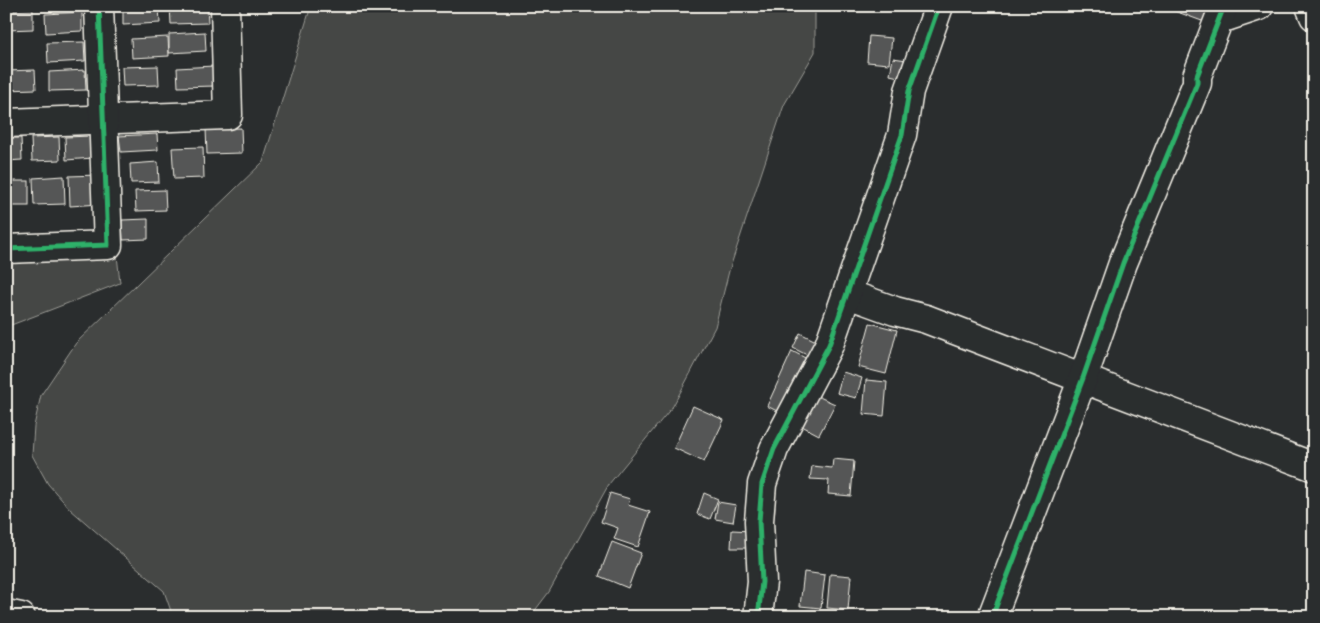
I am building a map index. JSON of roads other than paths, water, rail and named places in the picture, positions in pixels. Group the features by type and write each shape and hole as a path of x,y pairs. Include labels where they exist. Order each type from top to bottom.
{"street":[{"path":"6,249 108,246 99,6"},
{"path":"6,123 228,115 225,6"},
{"path":"758,617 762,582 759,522 762,484 774,449 829,346 902,135 910,91 939,6"},
{"path":"992,617 1083,378 1123,263 1197,83 1197,76 1222,13 1259,6"},
{"path":"1310,6 1314,16"},
{"path":"848,294 895,311 926,319 1314,467"},
{"path":"6,614 21,617"}]}
